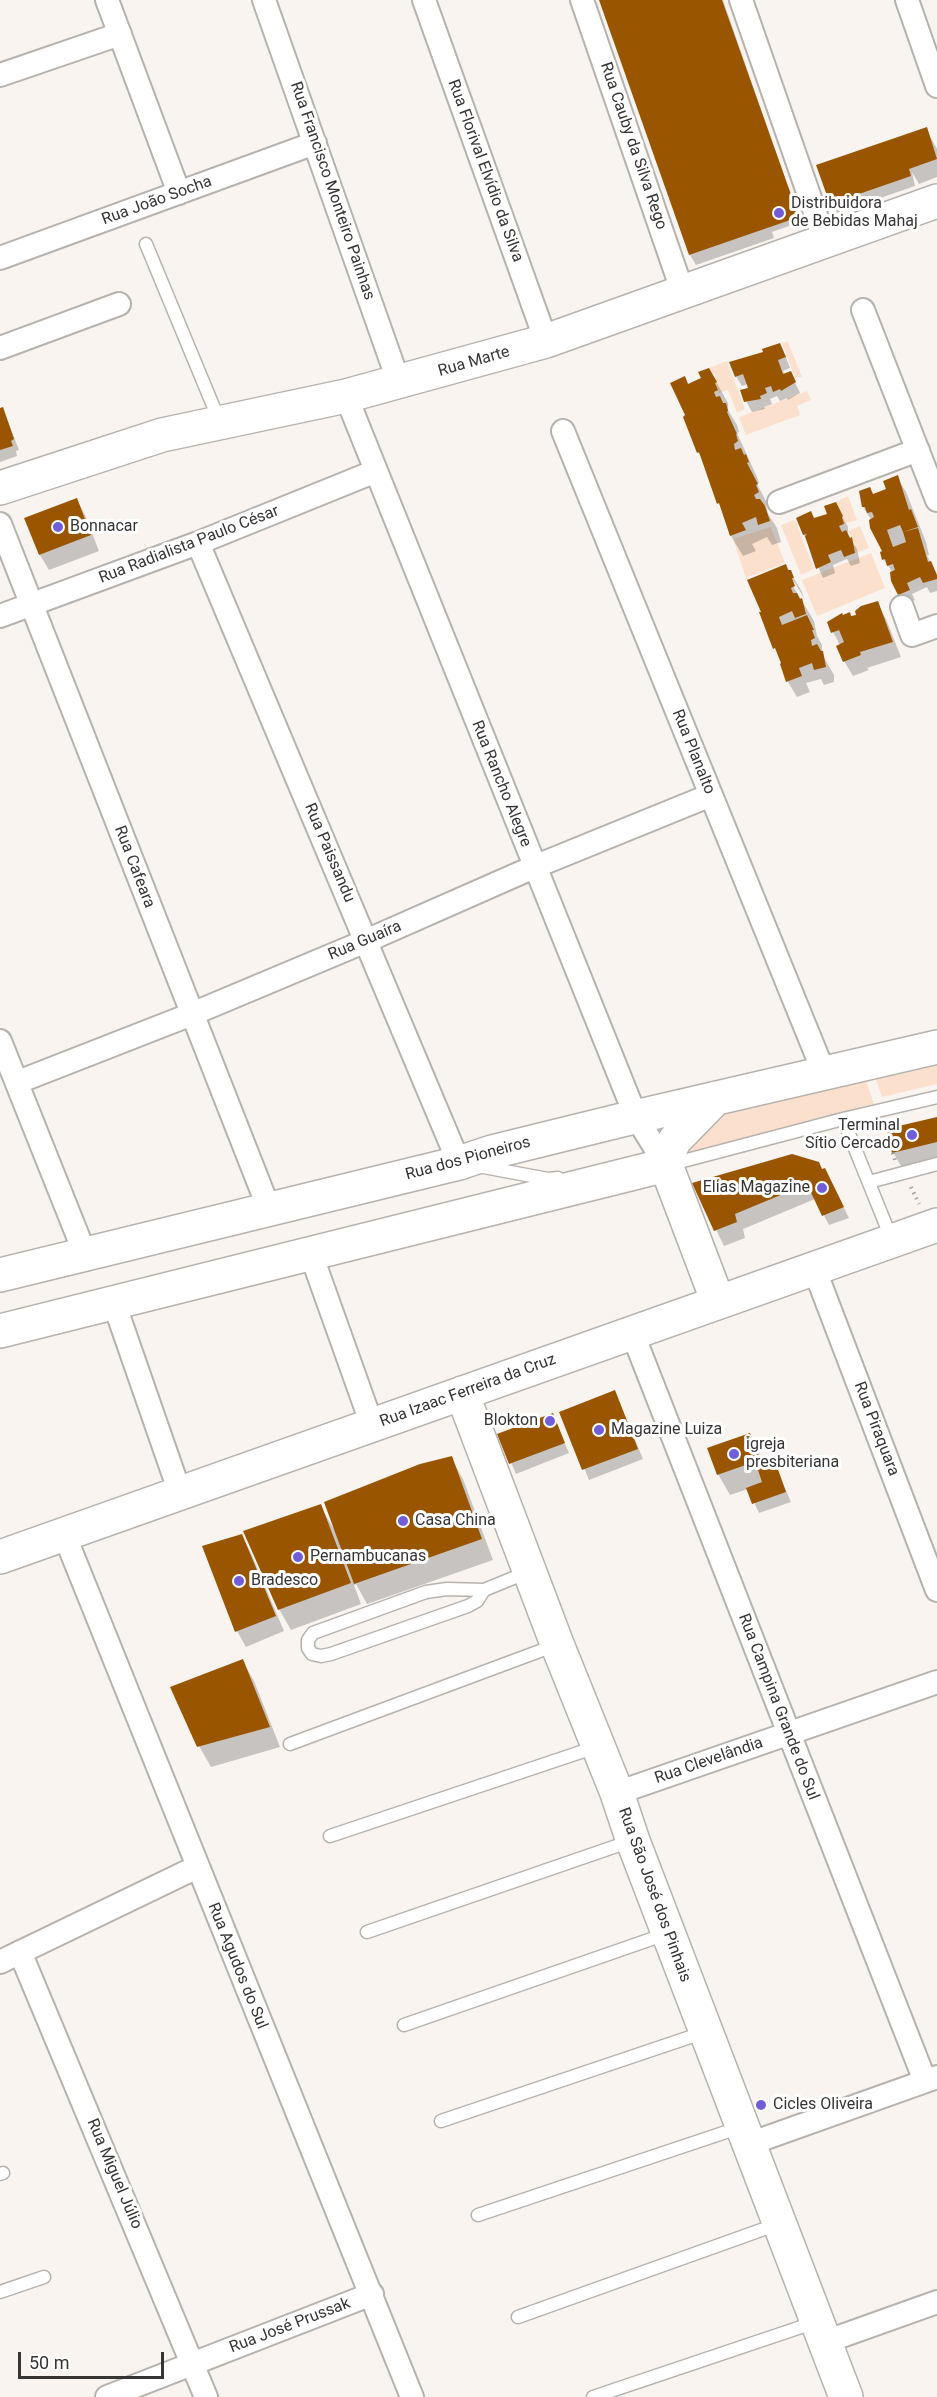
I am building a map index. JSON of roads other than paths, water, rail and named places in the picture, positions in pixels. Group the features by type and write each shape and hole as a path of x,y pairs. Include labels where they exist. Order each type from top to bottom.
{"street":[{"path":"107,0 179,193"},
{"name":"Rua Francisco Monteiro Painhas","path":"264,0 399,382"},
{"name":"Rua Florival Elvídio da Silva","path":"424,0 546,341"},
{"name":"Rua Cauby da Silva Rego","path":"582,0 683,292"},
{"path":"741,0 825,241"},
{"path":"907,0 937,86"},
{"path":"0,75 120,34"},
{"name":"Rua João Socha","path":"0,258 315,143"},
{"name":"Rua Marte","path":"0,488 162,435 346,396 546,341 937,201"},
{"path":"0,348 119,304"},
{"path":"862,310 937,500"},
{"name":"Rua Rancho Alegre","path":"346,396 636,1117 666,1165 718,1302"},
{"name":"Rua Planalto","path":"563,431 824,1073"},
{"path":"778,497 915,442"},
{"name":"Rua Radialista Paulo César","path":"0,616 198,543 376,471"},
{"name":"Rua Cafeara","path":"0,524 269,1209"},
{"name":"Rua Paissandu","path":"198,543 459,1163"},
{"path":"902,607 912,635 937,626"},
{"name":"Rua Guaíra","path":"18,1082 192,1014 534,867 711,795"},
{"path":"0,1041 85,1254"},
{"name":"Rua dos Pioneiros","path":"0,1275 459,1163 492,1152 937,1047"},
{"path":"0,1331 666,1165 668,1153 675,1140 716,1098"},
{"name":"Rua Izaac Ferreira da Cruz","path":"0,1557 937,1225"},
{"path":"311,1254 372,1425"},
{"name":"Rua Piraquara","path":"814,1268 937,1590"},
{"path":"114,1302 180,1493"},
{"name":"Rua Campina Grande do Sul","path":"632,1332 787,1733 931,2079"},
{"name":"Rua São José dos Pinhais","path":"462,1393 557,1644 617,1793 668,1934 846,2397"},
{"name":"Rua Agudos do Sul","path":"64,1534 412,2397"},
{"name":"Rua Clevelândia","path":"617,1793 937,1682"},
{"path":"0,1962 197,1867"},
{"name":"Rua Miguel Júlio","path":"21,1952 206,2397"},
{"path":"745,2135 931,2079"},
{"name":"Rua José Prussak","path":"107,2397 372,2294"},
{"path":"821,2332 937,2302"}],"lane":[{"path":"146,244 220,422"},
{"path":"459,1163 548,1179 666,1165 937,1097"},
{"path":"843,1119 892,1240"},
{"path":"869,1182 937,1164"},
{"path":"484,1590 477,1601 468,1606 332,1654 321,1656 312,1654 308,1648 308,1640 313,1633 426,1592 447,1589 484,1590 530,1572"},
{"path":"290,1744 557,1644"},
{"path":"330,1836 598,1747"},
{"path":"367,1932 633,1841"},
{"path":"404,2025 668,1934"},
{"path":"441,2121 706,2031"},
{"path":"478,2215 745,2135"},
{"path":"518,2318 779,2224"},
{"path":"0,2292 44,2277"},
{"path":"593,2397 821,2332"}],"place":[{"name":"Distribuidora de Bebidas Mahaj","path":"779,213"},
{"name":"Bonnacar","path":"58,527"},
{"name":"Terminal Sítio Cercado","path":"912,1135"},
{"name":"Elias Magazine","path":"822,1188"},
{"name":"Blokton","path":"550,1421"},
{"name":"Magazine Luiza","path":"599,1430"},
{"name":"igreja presbiteriana","path":"734,1454"},
{"name":"Casa China","path":"403,1521"},
{"name":"Pernambucanas","path":"298,1557"},
{"name":"Bradesco","path":"239,1581"},
{"name":"Cicles Oliveira","path":"761,2105"}]}
